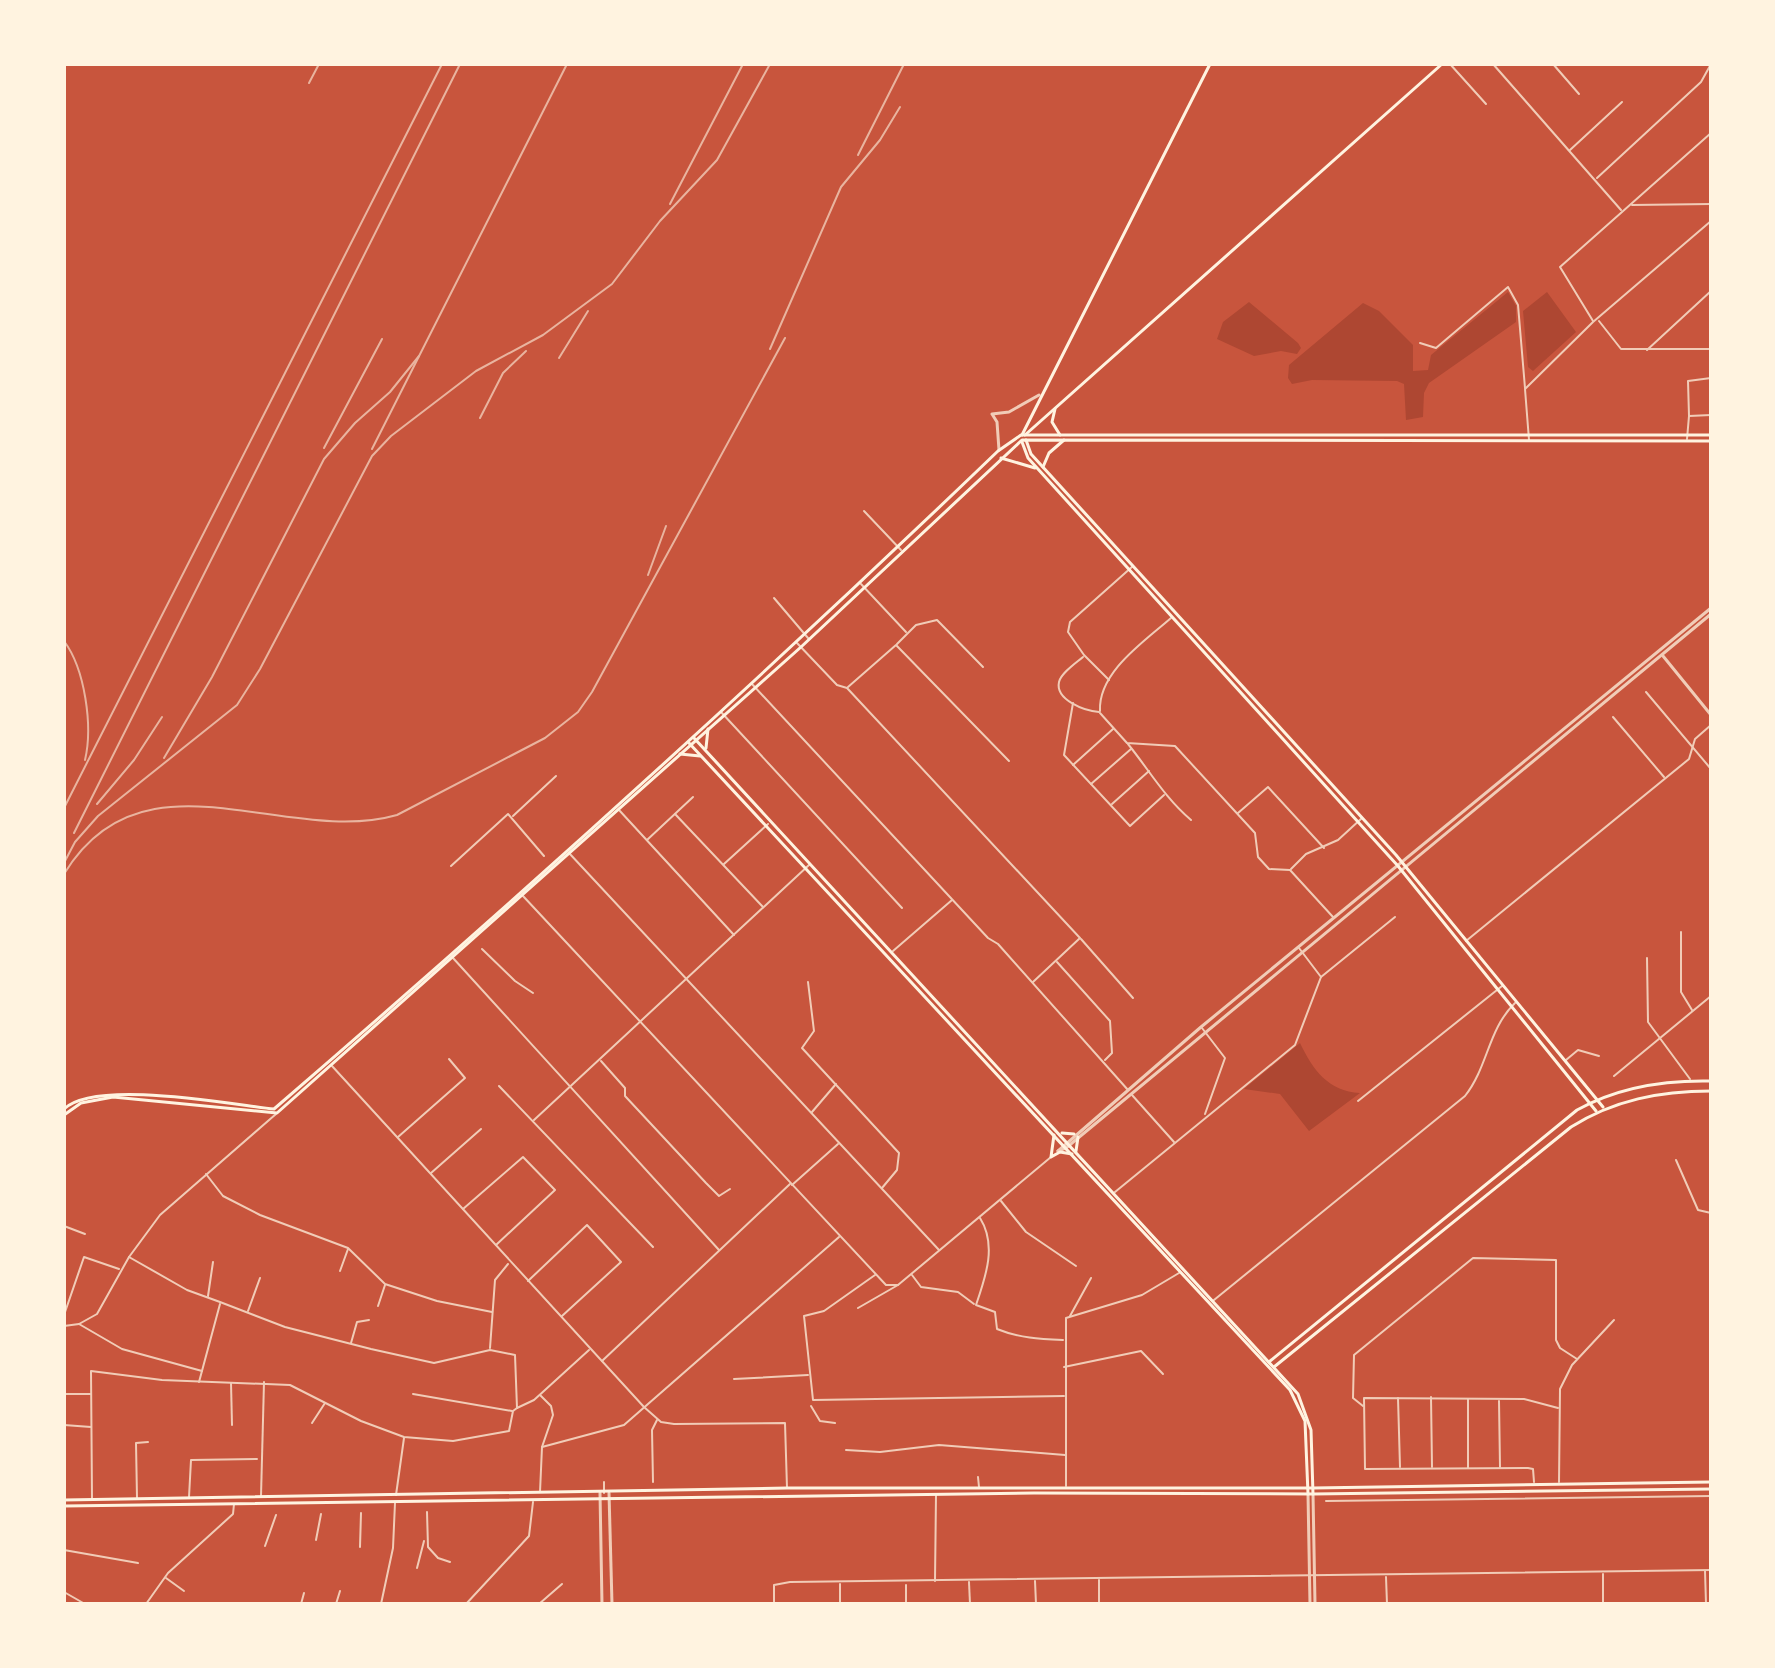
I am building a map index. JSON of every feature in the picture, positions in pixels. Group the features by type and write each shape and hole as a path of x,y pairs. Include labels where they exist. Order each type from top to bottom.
{"main road":[{"path":"1210,64 1039,395 1023,437 1041,468 1401,866 1603,1107"},
{"path":"64,1115 81,1103 113,1097 276,1111 452,957 693,737 799,645 1023,437 1442,64"},
{"path":"1055,409 1052,422 1060,435"},
{"path":"900,549 998,451 1031,434 1529,438"},
{"path":"1023,437 1065,440 1711,438"},
{"path":"1041,468 1049,453 1065,440"},
{"path":"1001,458 1041,468"},
{"path":"1174,615 1362,818 1596,1111"},
{"path":"693,737 709,727 721,713"},
{"path":"707,752 705,737 709,727"},
{"path":"693,737 1056,1133 1076,1136 1074,1153"},
{"path":"616,808 688,742"},
{"path":"688,742 893,952 1180,1272 1268,1362"},
{"path":"677,755 703,756"},
{"path":"1268,1362 1562,1120 1597,1098 1654,1084 1711,1081"},
{"path":"1273,1368 1553,1139 1596,1111 1653,1095 1711,1091"},
{"path":"64,1109 80,1098 112,1093 276,1111"},
{"path":"1051,1157 1056,1133"},
{"path":"1051,1157 1060,1152 1074,1153 1214,1300 1273,1368 1302,1413 1310,1494"},
{"path":"1273,1368 1298,1394 1309,1417 1313,1488 1310,1494"},
{"path":"64,1500 787,1488 1313,1488 1711,1482"},
{"path":"64,1506 936,1494 1354,1494 1711,1489"}],"street":[{"path":"1450,64 1486,104"},
{"path":"1493,64 1622,211"},
{"path":"1553,64 1579,94"},
{"path":"1595,180 1701,82 1711,64"},
{"path":"1570,150 1622,102"},
{"path":"1593,322 1560,267 1711,133"},
{"path":"1632,205 1711,204"},
{"path":"1525,389 1593,322 1711,221"},
{"path":"1420,343 1436,348 1508,287 1518,305 1529,438"},
{"path":"1647,351 1711,291"},
{"path":"1599,320 1621,349 1711,349"},
{"path":"1686,438 1688,381 1711,378"},
{"path":"998,451 998,430 992,414 1009,412 1039,395"},
{"path":"1689,416 1711,415"},
{"path":"864,511 900,549"},
{"path":"1109,680 1084,655 1068,632 1070,622 1132,568"},
{"path":"862,585 907,633"},
{"path":"774,598 807,637"},
{"path":"858,1308 898,1285 1129,1090 1711,611"},
{"path":"1100,713 1099,704 1109,680 1121,663 1174,615"},
{"path":"847,688 916,625 941,621 983,667"},
{"path":"799,645 837,685 847,688 1133,998"},
{"path":"896,645 1009,761"},
{"path":"1661,653 1711,715"},
{"path":"1084,655 1060,678 1061,692 1080,709 1100,713 1150,771 1164,795 1191,820"},
{"path":"754,685 1033,982 1174,1142"},
{"path":"1646,692 1711,769"},
{"path":"1073,703 1064,755 1130,826 1164,795"},
{"path":"721,713 902,908"},
{"path":"1613,717 1665,779"},
{"path":"1466,941 1689,759 1695,739 1711,725"},
{"path":"1073,765 1114,728"},
{"path":"1127,743 1175,746 1255,833 1258,857 1269,869 1290,870 1334,918"},
{"path":"1091,784 1132,749"},
{"path":"1111,805 1150,771"},
{"path":"513,816 556,776"},
{"path":"1237,814 1268,787 1324,848"},
{"path":"646,840 693,797"},
{"path":"616,808 734,935"},
{"path":"451,866 508,814 513,816 544,856"},
{"path":"675,814 764,907"},
{"path":"1290,870 1306,854 1324,848 1362,818"},
{"path":"723,865 768,824"},
{"path":"568,852 939,1250"},
{"path":"534,1120 809,865"},
{"path":"1300,949 1401,866"},
{"path":"521,894 886,1285 898,1285"},
{"path":"893,952 953,899"},
{"path":"1114,1193 1204,1116 1295,1045 1321,977 1395,917"},
{"path":"1681,932 1681,992 1693,1011"},
{"path":"1033,982 1080,938"},
{"path":"482,949 515,981 533,993"},
{"path":"1300,949 1321,977"},
{"path":"452,957 719,1250"},
{"path":"1647,958 1648,1022 1691,1080"},
{"path":"1056,961 1110,1021 1112,1053 1104,1062"},
{"path":"808,982 814,1031 802,1048 899,1153 897,1170 881,1189"},
{"path":"1358,1101 1503,985"},
{"path":"1614,1076 1711,996"},
{"path":"1214,1300 1465,1096 1474,1085 1499,1018 1517,1002"},
{"path":"1203,1029 1225,1058 1204,1116"},
{"path":"1565,1061 1578,1050 1599,1056"},
{"path":"397,1138 465,1078 449,1059"},
{"path":"601,1060 625,1088 625,1096 706,1183 719,1196 730,1189"},
{"path":"330,1064 601,1361 661,1422 785,1423 787,1488"},
{"path":"811,1113 836,1084"},
{"path":"499,1086 653,1247"},
{"path":"64,1326 79,1324 97,1314 129,1257 160,1215 276,1111"},
{"path":"430,1174 481,1129"},
{"path":"601,1361 839,1143"},
{"path":"462,1210 523,1157 555,1190 495,1246"},
{"path":"1676,1160 1698,1210 1711,1213"},
{"path":"206,1174 223,1196 348,1248 385,1284 437,1301 492,1312"},
{"path":"1000,1200 1026,1232 1076,1266"},
{"path":"976,1305 984,1280 990,1236 980,1217"},
{"path":"528,1281 587,1225 596,1234 621,1262 561,1317"},
{"path":"64,1226 85,1234"},
{"path":"542,1447 624,1425 840,1236"},
{"path":"340,1271 348,1248"},
{"path":"64,1315 84,1257 121,1270"},
{"path":"129,1257 208,1298 285,1327 351,1344 434,1363 490,1350 515,1355 517,1408"},
{"path":"1364,1407 1353,1398 1354,1355 1473,1258 1556,1260 1556,1340 1560,1348 1577,1359"},
{"path":"208,1298 213,1262"},
{"path":"490,1350 495,1280 510,1262"},
{"path":"1069,1317 1142,1295 1180,1272"},
{"path":"876,1274 824,1311 804,1316 813,1400 1064,1396"},
{"path":"911,1274 921,1287 958,1292 976,1305 995,1312 997,1329 1003,1332 1027,1338 1064,1340"},
{"path":"248,1312 260,1278"},
{"path":"1066,1486 1065,1322 1091,1278"},
{"path":"378,1306 385,1284"},
{"path":"199,1382 220,1302"},
{"path":"351,1344 357,1322 369,1320"},
{"path":"1559,1483 1560,1389 1577,1359 1614,1320"},
{"path":"79,1324 82,1329 142,1357 202,1371"},
{"path":"92,1500 91,1371 199,1382 264,1381 290,1385 361,1421 404,1437 453,1441 509,1431 513,1411 540,1395 590,1349"},
{"path":"1064,1367 1141,1351 1163,1374"},
{"path":"734,1379 809,1375"},
{"path":"261,1497 264,1381"},
{"path":"231,1382 232,1425"},
{"path":"64,1394 92,1394"},
{"path":"413,1394 513,1411"},
{"path":"540,1395 551,1406 553,1415 542,1447 540,1493"},
{"path":"1398,1397 1400,1469"},
{"path":"1431,1397 1432,1468"},
{"path":"1534,1483 1533,1469 1365,1469 1364,1398 1524,1399 1558,1408"},
{"path":"1468,1398 1468,1468"},
{"path":"1499,1399 1500,1468"},
{"path":"312,1423 325,1402"},
{"path":"811,1406 820,1421 835,1423"},
{"path":"653,1482 652,1430 658,1419"},
{"path":"64,1425 91,1427"},
{"path":"396,1495 404,1437"},
{"path":"137,1499 136,1443 148,1442"},
{"path":"846,1450 880,1452 939,1445 1066,1455"},
{"path":"189,1498 191,1460 257,1459"},
{"path":"978,1477 979,1487"},
{"path":"659,1481 660,1491"},
{"path":"602,1604 601,1499 604,1482"},
{"path":"1569,1491 1569,1498"},
{"path":"604,1493 609,1499 612,1604"},
{"path":"935,1582 936,1494"},
{"path":"1310,1494 1312,1604"},
{"path":"1354,1494 1356,1501"},
{"path":"1326,1501 1711,1496"},
{"path":"466,1604 529,1536 533,1500"},
{"path":"381,1604 393,1548 395,1501"},
{"path":"146,1604 165,1577 233,1514 235,1503"},
{"path":"417,1568 425,1540 427,1512"},
{"path":"360,1547 361,1513"},
{"path":"316,1540 321,1514"},
{"path":"265,1546 276,1515"},
{"path":"425,1540 438,1558 450,1562"},
{"path":"602,1547 610,1547"},
{"path":"64,1550 138,1563"},
{"path":"1705,1570 1706,1604"},
{"path":"774,1604 774,1585 1711,1570"},
{"path":"1603,1572 1603,1604"},
{"path":"1386,1576 1387,1604"},
{"path":"165,1577 184,1591"},
{"path":"1098,1579 1099,1604"},
{"path":"1035,1580 1036,1604"},
{"path":"969,1581 970,1604"},
{"path":"840,1583 840,1604"},
{"path":"906,1583 906,1604"},
{"path":"539,1604 562,1584"},
{"path":"336,1604 340,1591"},
{"path":"64,1592 85,1604"},
{"path":"301,1604 304,1593"}],"shaded area":[{"path":"1508,292 1516,306 1516,322 1429,383 1424,393 1423,417 1406,420 1404,384 1397,381 1312,380 1292,384 1288,378 1289,365 1363,303 1379,311 1413,345 1413,371 1428,370 1431,355"},
{"path":"1547,292 1576,332 1533,371 1528,367 1523,311"},
{"path":"1249,302 1298,343 1301,348 1297,354 1281,351 1254,356 1217,339 1223,322"},
{"path":"1300,1043 1310,1062 1330,1083 1360,1093 1309,1131 1280,1094 1244,1089"}],"railway":[{"path":"309,83 319,64"},
{"path":"64,808 442,64"},
{"path":"74,833 460,64"},
{"path":"372,449 567,64"},
{"path":"670,204 743,64"},
{"path":"65,861 75,842 98,816 237,705 260,669 372,456 391,436 476,371 543,335 612,284 660,221 717,160 770,64"},
{"path":"858,155 904,64"},
{"path":"770,349 841,187 880,140 900,107"},
{"path":"559,358 588,311"},
{"path":"64,874 96,835 134,814 175,807 354,821 397,815 545,738 578,712 592,692 785,338"},
{"path":"324,448 382,339"},
{"path":"480,418 503,373 526,351"},
{"path":"164,758 212,677 324,459 355,423 390,392 419,356"},
{"path":"648,575 666,526"},
{"path":"64,641 77,667 85,698 88,731 85,760"},
{"path":"97,804 134,760 162,717"}]}
